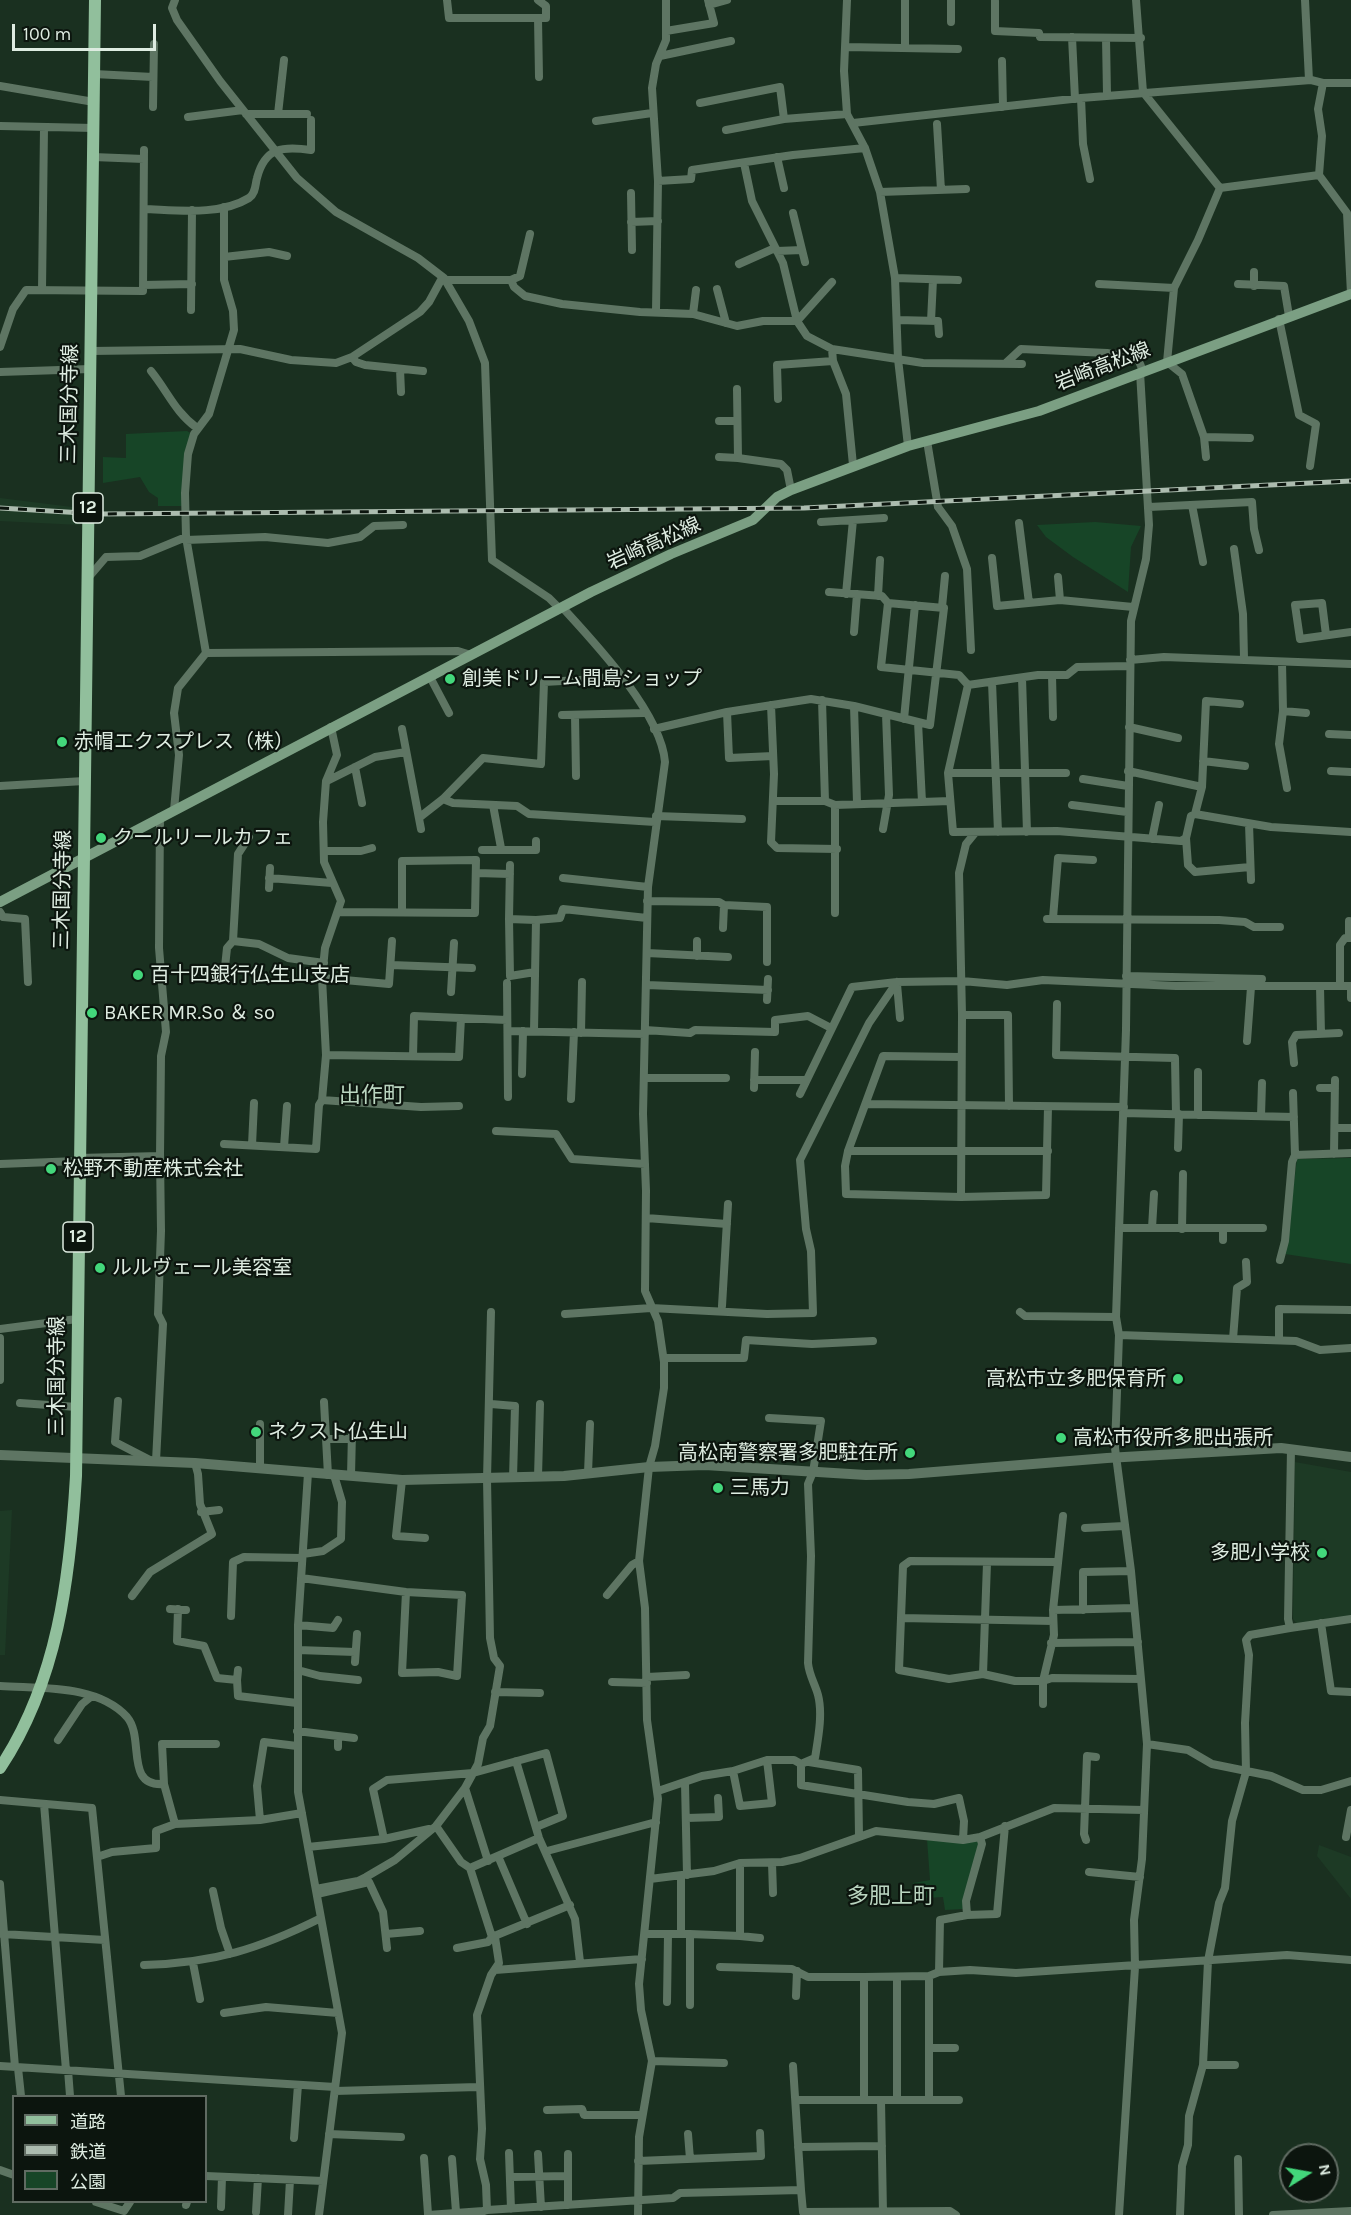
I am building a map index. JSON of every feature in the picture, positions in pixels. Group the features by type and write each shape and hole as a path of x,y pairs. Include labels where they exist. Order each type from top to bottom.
{"main road":[{"name":"三木国分寺線","path":"0,1768 9,1754 39,1689 60,1619 68,1578 76,1457 78,1160 95,0"},
{"name":"岩崎高松線","path":"0,902 561,608 651,563 753,520 777,497 791,490 908,446 1031,413 1351,294"}],"street":[{"path":"175,0 172,8 177,20 244,112 297,178 336,212 418,258 444,278 469,321 485,363 492,560 561,608 619,674 654,729 664,750 665,762 647,901 644,1283 651,1308 658,1321 664,1358 664,1388 655,1446 649,1467 639,1560 645,1608 647,1720 658,1791 639,1984 641,2010 652,2061 651,2078 642,2115 638,2161 638,2215"},
{"path":"447,0 449,18 546,18 546,6 538,0"},
{"path":"656,311 658,181 652,113 653,75 666,32 666,0 671,0"},
{"path":"666,32 714,23 709,2 727,0"},
{"path":"847,0 847,114 866,148 880,192 895,278 898,359 908,446"},
{"path":"905,0 906,48"},
{"path":"951,0 951,22"},
{"path":"1136,0 1141,38 1143,92 1220,188"},
{"path":"1305,0 1309,80"},
{"path":"995,2 995,31 1072,37 1141,38"},
{"path":"538,18 539,76"},
{"path":"1072,37 1083,144 1090,179"},
{"path":"1106,38 1107,95"},
{"path":"660,56 731,41"},
{"path":"153,107 154,44"},
{"path":"846,47 958,49"},
{"path":"278,114 284,60"},
{"path":"1002,61 1003,107"},
{"path":"94,74 153,77"},
{"path":"853,123 1143,92 1309,80 1323,83 1351,83"},
{"path":"1323,83 1318,109 1322,136 1319,175 1347,213 1351,294"},
{"path":"0,86 94,102"},
{"path":"700,104 780,87 784,118"},
{"path":"144,209 192,210 224,207 249,198 255,192 264,159 274,150 296,148 310,150 309,117 244,112 188,117"},
{"path":"596,121 652,113"},
{"path":"726,130 784,118 847,114"},
{"path":"937,124 941,190"},
{"path":"0,126 94,128"},
{"path":"42,290 44,128"},
{"path":"658,181 691,179 692,170 777,157 866,148"},
{"path":"0,347 13,309 26,290 143,291 144,150"},
{"path":"93,157 144,159"},
{"path":"777,157 784,188"},
{"path":"744,163 752,201 783,263 797,321 807,336 832,349 923,363 1007,362 1022,364"},
{"path":"1220,188 1319,175"},
{"path":"1206,457 1204,437 1182,374 1167,362 1174,288 1220,188"},
{"path":"880,192 966,189"},
{"path":"631,193 632,250"},
{"path":"174,810 179,755 174,713 178,688 206,653 186,538 184,493 188,454 197,428 209,414 229,349 234,319 224,280 224,207"},
{"path":"191,310 192,210"},
{"path":"793,213 805,262"},
{"path":"631,222 658,221"},
{"path":"91,351 229,349 320,364 336,363 352,357 420,312 429,302 437,284 444,278 511,280 523,272 530,234"},
{"path":"739,264 776,250 802,250"},
{"path":"224,257 269,252 287,256"},
{"path":"1254,272 1254,286"},
{"path":"895,278 958,280"},
{"path":"511,280 518,292 539,300 640,312 693,314 737,326 763,321 797,321 832,282"},
{"path":"931,321 933,280"},
{"path":"143,285 192,284"},
{"path":"1099,284 1174,288"},
{"path":"1238,284 1284,286 1284,318 1299,415 1316,424 1310,466"},
{"path":"717,289 726,323"},
{"path":"693,314 696,290"},
{"path":"897,320 938,321 939,334"},
{"path":"832,349 833,361 846,394 853,465"},
{"path":"1007,362 1021,349 1107,353 1138,359 1141,372 1149,507 1146,559 1133,606 1130,663 1124,1110 1116,1317 1119,1335 1117,1457 1131,1571 1147,1744 1140,1877 1134,1920 1134,1964 1119,2215"},
{"path":"352,357 356,362 365,365 423,371"},
{"path":"778,399 777,365 833,361"},
{"path":"0,372 90,369"},
{"path":"400,369 401,392"},
{"path":"151,371 166,389 181,417 197,428"},
{"path":"737,389 738,458"},
{"path":"720,422 737,421"},
{"path":"1204,437 1250,438"},
{"path":"927,441 938,507 952,526 966,569 971,650"},
{"path":"719,457 781,464 787,470 791,490"},
{"path":"1149,507 1252,502 1259,550"},
{"path":"1192,505 1203,562"},
{"path":"821,522 884,518"},
{"path":"846,594 853,520"},
{"path":"1019,523 1029,603"},
{"path":"88,578 106,558 140,556 186,538 265,537 328,543 360,537 374,525 403,525"},
{"path":"1234,549 1243,614 1244,658"},
{"path":"992,558 997,606 1060,600 1133,606"},
{"path":"878,596 880,560"},
{"path":"654,729 727,712 822,700 930,725 938,673 945,576"},
{"path":"1058,577 1060,600"},
{"path":"829,592 878,596 888,603 942,608"},
{"path":"854,632 857,594"},
{"path":"888,603 880,667 959,675 968,685"},
{"path":"1326,635 1322,603 1295,605 1300,639 1351,632"},
{"path":"904,718 915,605"},
{"path":"206,653 458,651 472,655"},
{"path":"968,685 1068,675 1077,667 1130,663 1164,657 1244,658 1282,662 1351,664"},
{"path":"1282,662 1283,711 1279,744 1287,788"},
{"path":"420,817 443,799 483,758 541,764 544,682 598,679 619,674"},
{"path":"1052,675 1053,717"},
{"path":"430,677 449,712"},
{"path":"1022,678 1027,832"},
{"path":"992,682 998,832"},
{"path":"968,685 948,773 953,832 1058,831 1181,841 1186,838"},
{"path":"822,700 825,801"},
{"path":"1240,704 1206,701 1202,787 1195,814 1191,816 1186,838 1188,865 1196,872 1250,867"},
{"path":"771,705 773,756 771,842 777,848 837,849"},
{"path":"854,706 857,803"},
{"path":"1283,711 1306,713"},
{"path":"727,712 729,758 773,756"},
{"path":"562,715 644,713"},
{"path":"883,829 887,803 886,714"},
{"path":"575,715 576,776"},
{"path":"918,722 922,802"},
{"path":"224,1144 316,1149 326,1055 322,978 325,948 338,912 341,896 332,883 324,862 326,781 337,755 331,727"},
{"path":"1129,727 1178,738"},
{"path":"402,729 421,829"},
{"path":"1329,734 1351,735"},
{"path":"326,781 375,757 406,752"},
{"path":"1203,761 1245,765"},
{"path":"355,767 362,803"},
{"path":"1128,771 1202,787"},
{"path":"1331,771 1351,772"},
{"path":"948,773 1066,773"},
{"path":"1083,779 1128,786"},
{"path":"0,786 84,781"},
{"path":"443,799 453,803 517,806 529,814 656,819 742,819"},
{"path":"773,801 825,801 836,805 950,801"},
{"path":"493,805 501,849"},
{"path":"835,913 836,805"},
{"path":"1072,805 1127,812"},
{"path":"1152,839 1159,805"},
{"path":"1195,814 1249,824 1351,832"},
{"path":"154,1461 163,1324 158,1314 161,1231 161,1056 166,1032 159,948 160,817"},
{"path":"1249,824 1251,880"},
{"path":"961,1197 963,1106 959,873 966,844 975,833"},
{"path":"225,967 227,948 233,941 238,854 249,837"},
{"path":"482,850 536,850 536,842"},
{"path":"324,851 362,851 372,848"},
{"path":"1093,860 1058,858 1050,919 1220,920 1245,922 1254,927 1280,927"},
{"path":"338,912 475,913 476,860 402,861 402,912"},
{"path":"510,865 510,976 536,972"},
{"path":"269,888 270,868"},
{"path":"477,873 510,874"},
{"path":"269,878 332,883"},
{"path":"563,878 648,887"},
{"path":"647,901 719,902 724,905 767,907 767,962"},
{"path":"723,928 724,905"},
{"path":"509,919 560,918 563,909 647,918"},
{"path":"0,912 3,916 26,919 28,982"},
{"path":"534,1031 536,920"},
{"path":"1340,986 1340,945 1345,938 1350,938 1349,921"},
{"path":"233,941 258,944 288,958 324,963"},
{"path":"322,978 389,984 392,941"},
{"path":"697,941 697,956"},
{"path":"452,992 454,943"},
{"path":"647,953 728,957"},
{"path":"391,965 472,968"},
{"path":"767,1000 768,979"},
{"path":"800,1094 852,987 897,982 962,981 1007,985 1043,980 1262,979"},
{"path":"1126,980 1251,987 1351,986 1351,998"},
{"path":"572,1099 582,982"},
{"path":"897,982 900,1018"},
{"path":"565,1314 651,1308 767,1314 813,1313 811,1251 806,1229 800,1160 869,1023 891,995 897,982"},
{"path":"507,983 508,1096"},
{"path":"647,985 768,990"},
{"path":"1320,986 1321,1034"},
{"path":"1247,1041 1251,987"},
{"path":"1058,1004 1056,1055 1175,1058 1178,1148"},
{"path":"962,1015 1008,1015 1009,1106"},
{"path":"413,1056 414,1016 507,1020"},
{"path":"507,1031 775,1032 776,1020 808,1017 831,1028"},
{"path":"326,1055 459,1057 460,1018"},
{"path":"522,1074 523,1031"},
{"path":"1294,1063 1292,1042 1296,1035 1339,1033"},
{"path":"755,1052 754,1084 806,1080"},
{"path":"962,1057 883,1056 848,1151 845,1166 846,1194 961,1197 1046,1195 1048,1107"},
{"path":"1198,1072 1198,1115"},
{"path":"644,1078 726,1078"},
{"path":"1261,1116 1262,1083"},
{"path":"1320,1088 1335,1084 1334,1154"},
{"path":"1280,1260 1285,1241 1292,1162 1295,1155 1293,1094"},
{"path":"322,1100 421,1107 459,1106"},
{"path":"252,1145 254,1103"},
{"path":"866,1104 1048,1107 1198,1115 1294,1117"},
{"path":"284,1147 287,1106"},
{"path":"1335,1128 1351,1128"},
{"path":"496,1131 556,1134 572,1159 645,1164"},
{"path":"848,1151 1047,1151"},
{"path":"1295,1155 1351,1154"},
{"path":"0,1164 160,1156"},
{"path":"1182,1229 1183,1174"},
{"path":"1152,1228 1154,1194"},
{"path":"722,1306 728,1204"},
{"path":"646,1218 727,1224"},
{"path":"1119,1228 1223,1230 1228,1226 1263,1228"},
{"path":"1223,1230 1223,1240"},
{"path":"1233,1339 1238,1288 1247,1282 1246,1262"},
{"path":"1279,1340 1279,1309 1351,1310"},
{"path":"316,1891 366,1877 395,1860 436,1826 465,1788 478,1764 483,1738 490,1726 500,1666 494,1658 490,1638 487,1479 491,1404 491,1312"},
{"path":"1020,1312 1025,1316 1116,1317"},
{"path":"0,1329 78,1319"},
{"path":"1119,1335 1279,1340 1296,1341 1320,1350 1351,1348"},
{"path":"0,1338 0,1380"},
{"path":"664,1358 744,1358 746,1340 812,1344 873,1341"},
{"path":"118,1401 115,1442 154,1461"},
{"path":"231,1616 233,1562 244,1557 302,1556 323,1551 342,1539 342,1502 331,1475 324,1402"},
{"path":"20,1404 77,1407"},
{"path":"491,1404 515,1406 513,1478"},
{"path":"538,1477 540,1404"},
{"path":"769,1418 821,1421 813,1472 808,1484 811,1556 808,1663 809,1673 818,1695 819,1737 815,1758 805,1763"},
{"path":"260,1424 260,1469"},
{"path":"588,1473 590,1424"},
{"path":"327,1439 352,1436 351,1476"},
{"path":"1290,1628 1287,1619 1287,1558 1291,1449"},
{"path":"0,1455 195,1463 402,1480 538,1477 649,1467 705,1465 866,1475 920,1474 1117,1457 1291,1449 1351,1457"},
{"path":"132,1596 150,1572 212,1534 201,1512 195,1463"},
{"path":"308,1473 298,1625 298,1792 342,2033 319,2215"},
{"path":"402,1480 396,1536 425,1538"},
{"path":"201,1512 219,1510"},
{"path":"1043,1704 1043,1681 1051,1643 1056,1562 1063,1516"},
{"path":"1085,1528 1124,1526"},
{"path":"607,1595 639,1560"},
{"path":"1056,1562 910,1561 903,1566 899,1670 949,1679 982,1674 1015,1681 1043,1681 1052,1678 1141,1679"},
{"path":"982,1674 987,1563"},
{"path":"1083,1610 1083,1572 1131,1571"},
{"path":"301,1578 406,1592 462,1595 457,1676 438,1672 402,1674 406,1592"},
{"path":"1053,1610 1134,1608"},
{"path":"178,1610 177,1641 204,1646 217,1678 237,1680"},
{"path":"901,1618 1053,1621"},
{"path":"1180,2215 1182,2166 1188,2145 1189,2116 1203,2065 1208,1961 1219,1903 1225,1888 1232,1821 1246,1772 1245,1723 1249,1655 1246,1640 1250,1635 1351,1619"},
{"path":"298,1625 333,1628 338,1620"},
{"path":"1321,1623 1331,1691 1351,1692"},
{"path":"355,1662 357,1634"},
{"path":"1051,1643 1138,1642"},
{"path":"298,1650 355,1652"},
{"path":"298,1670 320,1676 358,1680"},
{"path":"238,1671 238,1701 297,1703"},
{"path":"612,1682 686,1675"},
{"path":"0,1686 92,1696 112,1704 127,1717 133,1727 140,1771 144,1779 153,1784 164,1784"},
{"path":"495,1692 540,1692"},
{"path":"58,1740 82,1704 92,1696"},
{"path":"297,1731 354,1737"},
{"path":"338,1736 339,1747"},
{"path":"260,1820 257,1786 264,1742 297,1746"},
{"path":"175,1824 164,1784 162,1744 216,1744"},
{"path":"1147,1744 1188,1750 1212,1764 1271,1776 1303,1790 1321,1790 1351,1781"},
{"path":"384,1839 373,1789 387,1780 473,1773 546,1753 563,1816 536,1827"},
{"path":"1086,1840 1088,1756 1096,1757"},
{"path":"733,1771 740,1806 772,1803 766,1760"},
{"path":"658,1791 702,1776 733,1771 766,1760 794,1760 858,1770 859,1836"},
{"path":"516,1761 539,1838 547,1851 570,1905 580,1962"},
{"path":"805,1763 801,1785 859,1792 908,1802 934,1804 959,1798 964,1821 963,1840"},
{"path":"685,1783 687,1818 684,1876 690,2005"},
{"path":"465,1788 488,1861"},
{"path":"687,1818 719,1817 718,1798"},
{"path":"0,1800 92,1808 121,2095"},
{"path":"44,1804 70,2095"},
{"path":"650,1879 684,1876 740,1863 772,1863 800,1858 876,1832 902,1832 963,1840 980,1837 1054,1809 1144,1810"},
{"path":"1346,1837 1351,1810"},
{"path":"97,1857 112,1852 156,1848 156,1831 175,1824 260,1820 302,1813"},
{"path":"547,1851 656,1822"},
{"path":"308,1847 384,1839 422,1832 436,1826"},
{"path":"436,1826 461,1862 470,1868 500,1963 477,2015 478,2086 482,2129 480,2159 486,2185 484,2212"},
{"path":"939,1972 940,1920 967,1915 997,1914 1005,1826"},
{"path":"967,1915 966,1901 982,1844 980,1837"},
{"path":"470,1868 539,1838"},
{"path":"498,1856 527,1924"},
{"path":"740,1863 740,1936"},
{"path":"772,1863 773,1893"},
{"path":"1089,1872 1140,1877"},
{"path":"316,1891 369,1882 383,1912 387,1948"},
{"path":"0,1884 2,1934 21,2095"},
{"path":"213,1891 221,1928 230,1954"},
{"path":"458,1948 488,1942 493,1937 570,1905"},
{"path":"144,1965 193,1963 230,1954 275,1941 321,1918"},
{"path":"386,1934 420,1931"},
{"path":"2,1934 105,1940"},
{"path":"645,1934 760,1938"},
{"path":"667,2002 668,1934"},
{"path":"720,1967 797,1971 808,1977 897,1977 929,1976 939,1972 970,1970 1016,1973 1287,1955 1351,1960"},
{"path":"495,1970 642,1959"},
{"path":"193,1963 200,1999"},
{"path":"796,1996 797,1971"},
{"path":"929,1976 929,2099"},
{"path":"864,1977 864,2100"},
{"path":"897,1977 897,2100"},
{"path":"224,2013 266,2007 338,2013"},
{"path":"929,2048 955,2048"},
{"path":"652,2061 724,2062"},
{"path":"1203,2065 1234,2065"},
{"path":"0,2066 335,2089 478,2086"},
{"path":"794,2066 803,2214 893,2214 950,2211 956,2215"},
{"path":"294,2138 298,2085"},
{"path":"796,2100 959,2100"},
{"path":"881,2100 883,2213"},
{"path":"547,2110 582,2109 584,2115 642,2115"},
{"path":"638,2161 761,2156 760,2133"},
{"path":"329,2134 401,2137"},
{"path":"688,2134 690,2159"},
{"path":"798,2147 882,2146"},
{"path":"509,2153 511,2209"},
{"path":"538,2154 541,2207"},
{"path":"568,2154 568,2205"},
{"path":"424,2158 428,2214 673,2198 680,2193 801,2190"},
{"path":"452,2159 456,2212"},
{"path":"1238,2159 1239,2215"},
{"path":"207,2176 323,2181"},
{"path":"510,2177 568,2176"},
{"path":"221,2207 222,2177"},
{"path":"256,2212 258,2178"},
{"path":"288,2215 290,2180"},
{"path":"99,2203 124,2211 129,2203"},
{"path":"1273,2215 1351,2211"}],"shaded area":[{"path":"0,498 80,508 80,525 0,521"},
{"name":"多肥小学校","path":"1295,1462 1351,1472 1351,1616 1297,1624 1293,1619"},
{"path":"12,1510 5,1655 0,1655 0,1511"},
{"path":"1319,1845 1351,1857 1351,1899 1317,1856"}],"green space":[{"path":"187,431 192,434 183,506 158,506 158,498 149,492 140,477 103,483 103,457 126,458 126,434"},
{"path":"1095,522 1141,526 1131,547 1128,592 1073,557 1046,537 1037,525"},
{"path":"1351,1158 1351,1264 1285,1254 1297,1159"},
{"path":"927,1839 979,1841 963,1909 945,1910 943,1897 927,1898 913,1893 913,1883 930,1880"}],"railway":[{"path":"0,508 100,514 804,508 1351,481"}],"place":[{"name":"創美ドリーム間島ショップ","path":"450,679"},
{"name":"赤帽エクスプレス（株）","path":"62,742"},
{"name":"クールリールカフェ","path":"101,838"},
{"name":"百十四銀行仏生山支店","path":"138,975"},
{"name":"BAKER MR.So ＆ so","path":"92,1013"},
{"name":"松野不動産株式会社","path":"51,1169"},
{"name":"ルルヴェール美容室","path":"100,1268"},
{"name":"高松市立多肥保育所","path":"1178,1379"},
{"name":"ネクスト仏生山","path":"256,1432"},
{"name":"高松市役所多肥出張所","path":"1061,1438"},
{"name":"高松南警察署多肥駐在所","path":"910,1453"},
{"name":"三馬力","path":"718,1488"},
{"name":"多肥小学校","path":"1322,1553"}],"district":[{"name":"出作町","path":"372,1096"},
{"name":"多肥上町","path":"891,1897"}]}
